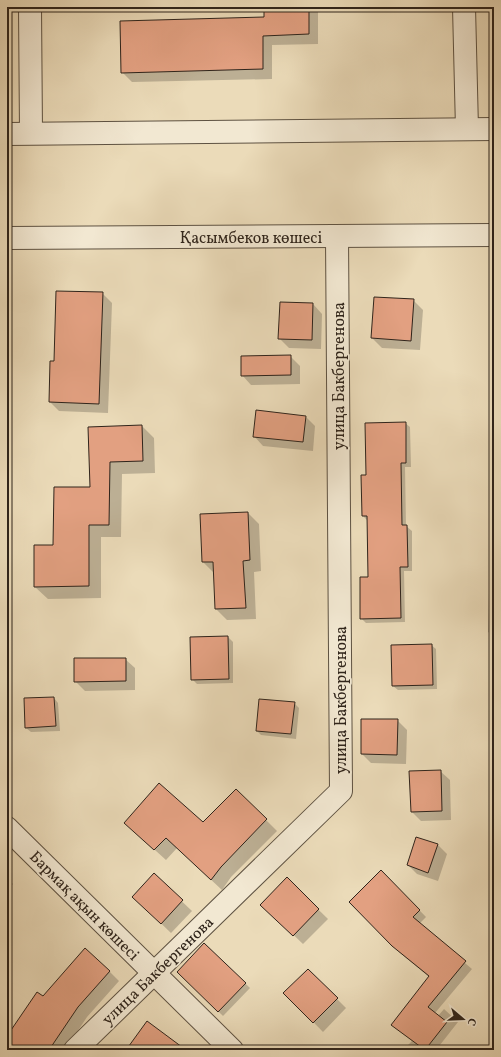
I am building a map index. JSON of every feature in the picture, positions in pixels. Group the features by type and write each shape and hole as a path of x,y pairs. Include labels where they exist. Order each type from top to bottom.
{"street":[{"path":"30,7 31,134"},
{"path":"464,7 467,129"},
{"path":"7,134 494,129"},
{"name":"Қасымбеков көшесі","path":"7,238 494,235"},
{"name":"улица Бакбергенова","path":"75,1050 341,791 337,237"},
{"name":"Бармақ ақын көшесі","path":"7,828 232,1050"}],"building":[{"path":"264,7 309,7 309,34 263,36 263,69 121,73 120,21 264,17"},
{"path":"56,291 103,292 99,404 49,402 50,361 54,361"},
{"path":"374,297 414,299 411,341 371,338"},
{"path":"280,302 313,303 312,340 278,339"},
{"path":"291,355 291,375 241,376 241,356"},
{"path":"256,410 306,416 303,442 253,437"},
{"path":"406,422 406,463 401,463 402,525 407,525 408,567 400,567 401,618 360,619 360,577 368,577 367,516 362,516 361,475 366,475 365,423"},
{"path":"142,425 143,461 110,462 109,525 89,525 89,586 34,587 34,545 53,545 54,487 90,487 88,427"},
{"path":"248,512 250,560 243,561 246,608 215,609 213,562 202,562 200,514"},
{"path":"228,636 229,679 191,680 190,637"},
{"path":"432,644 433,685 392,686 391,645"},
{"path":"74,658 126,658 126,681 74,682"},
{"path":"54,697 56,726 25,728 24,698"},
{"path":"259,699 295,702 291,734 256,731"},
{"path":"361,719 398,719 397,755 361,754"},
{"path":"441,770 442,811 411,812 409,771"},
{"path":"159,783 203,822 236,789 267,819 221,867 211,880 166,838 154,850 124,823"},
{"path":"416,837 438,844 428,873 407,865"},
{"path":"381,870 420,910 413,917 466,961 428,1007 447,1022 425,1050 391,1025 429,976 392,946 349,902"},
{"path":"154,873 183,900 161,924 132,897"},
{"path":"287,877 319,909 293,936 260,905"},
{"path":"204,943 246,983 218,1012 177,972"},
{"path":"85,948 110,971 78,1007 49,1050 7,1050 7,1036 37,992 43,996"},
{"path":"308,969 338,998 313,1023 283,993"},
{"path":"147,1021 186,1050 126,1050"}]}
